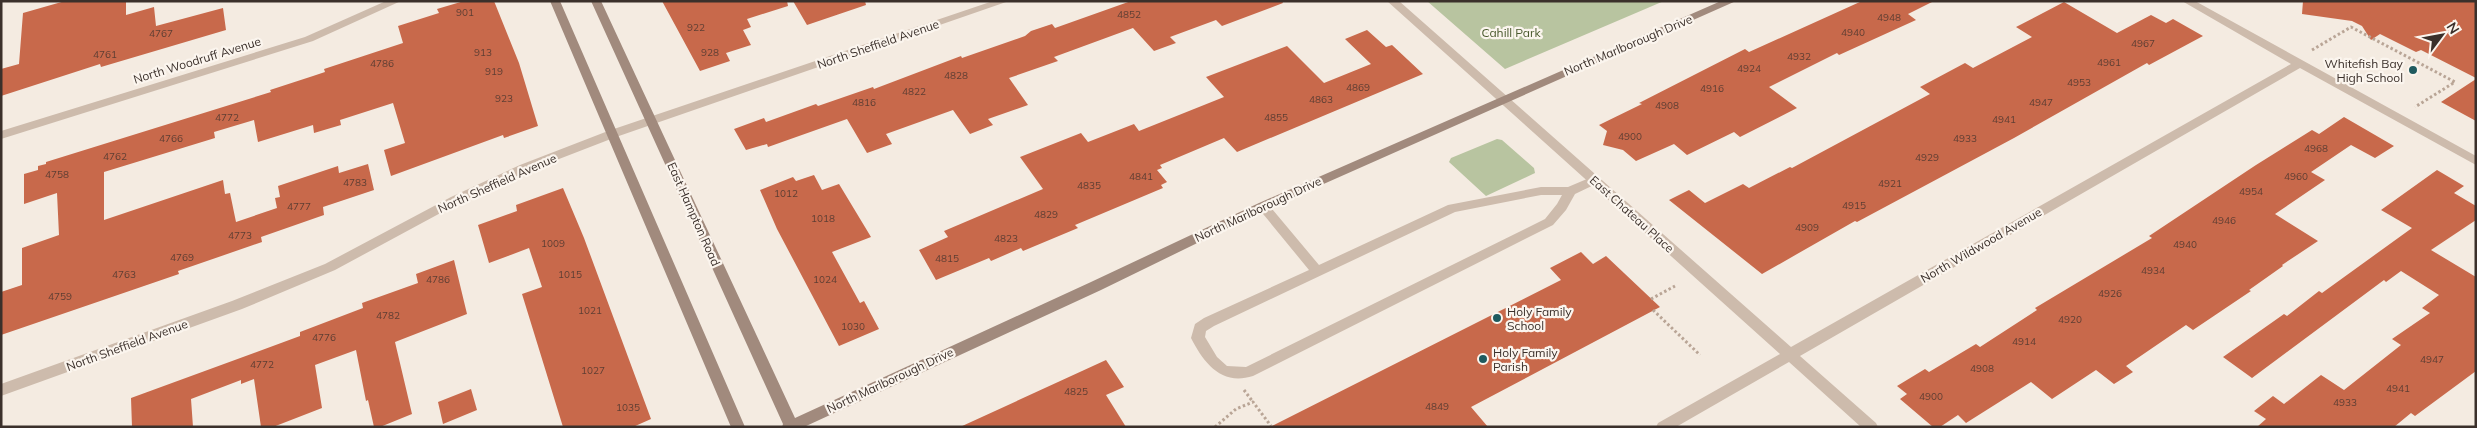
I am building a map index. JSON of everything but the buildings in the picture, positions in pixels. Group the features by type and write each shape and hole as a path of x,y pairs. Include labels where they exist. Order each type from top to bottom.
{"main road":[{"path":"555,1 738,427"},
{"name":"East Hampton Road","path":"596,1 652,120 790,426"},
{"name":"North Marlborough Drive","path":"790,426 1096,286 1263,206 1731,1"}],"street":[{"name":"North Woodruff Avenue","path":"1,134 274,51 309,39 396,1"},
{"name":"North Sheffield Avenue","path":"1,390 237,305 330,267 455,200 524,168 652,120 1004,1"},
{"name":"East Chateau Place","path":"1392,1 1789,353 1864,425"},
{"path":"2187,1 2476,161"},
{"name":"North Wildwood Avenue","path":"1663,427 1789,353 2299,64"},
{"path":"1570,191 1562,207 1549,222 1248,372 1232,374 1221,370 1198,338 1200,328 1452,208 1541,191 1570,191 1594,180"},
{"path":"1263,206 1317,271"}],"path":[{"path":"2312,51 2351,27 2455,82 2415,107"},
{"path":"1651,299 1675,286"},
{"path":"1653,310 1700,355"},
{"path":"1216,427 1236,409 1253,402 1271,426"}],"green space":[{"name":"Cahill Park","path":"1427,1 1664,1 1505,69"},
{"path":"1497,139 1502,140 1534,168 1535,173 1486,196 1449,162 1451,158"}],"place":[{"name":"Whitefish Bay High School","path":"2413,70"},
{"name":"Holy Family School","path":"1497,318"},
{"name":"Holy Family Parish","path":"1483,359"}]}
